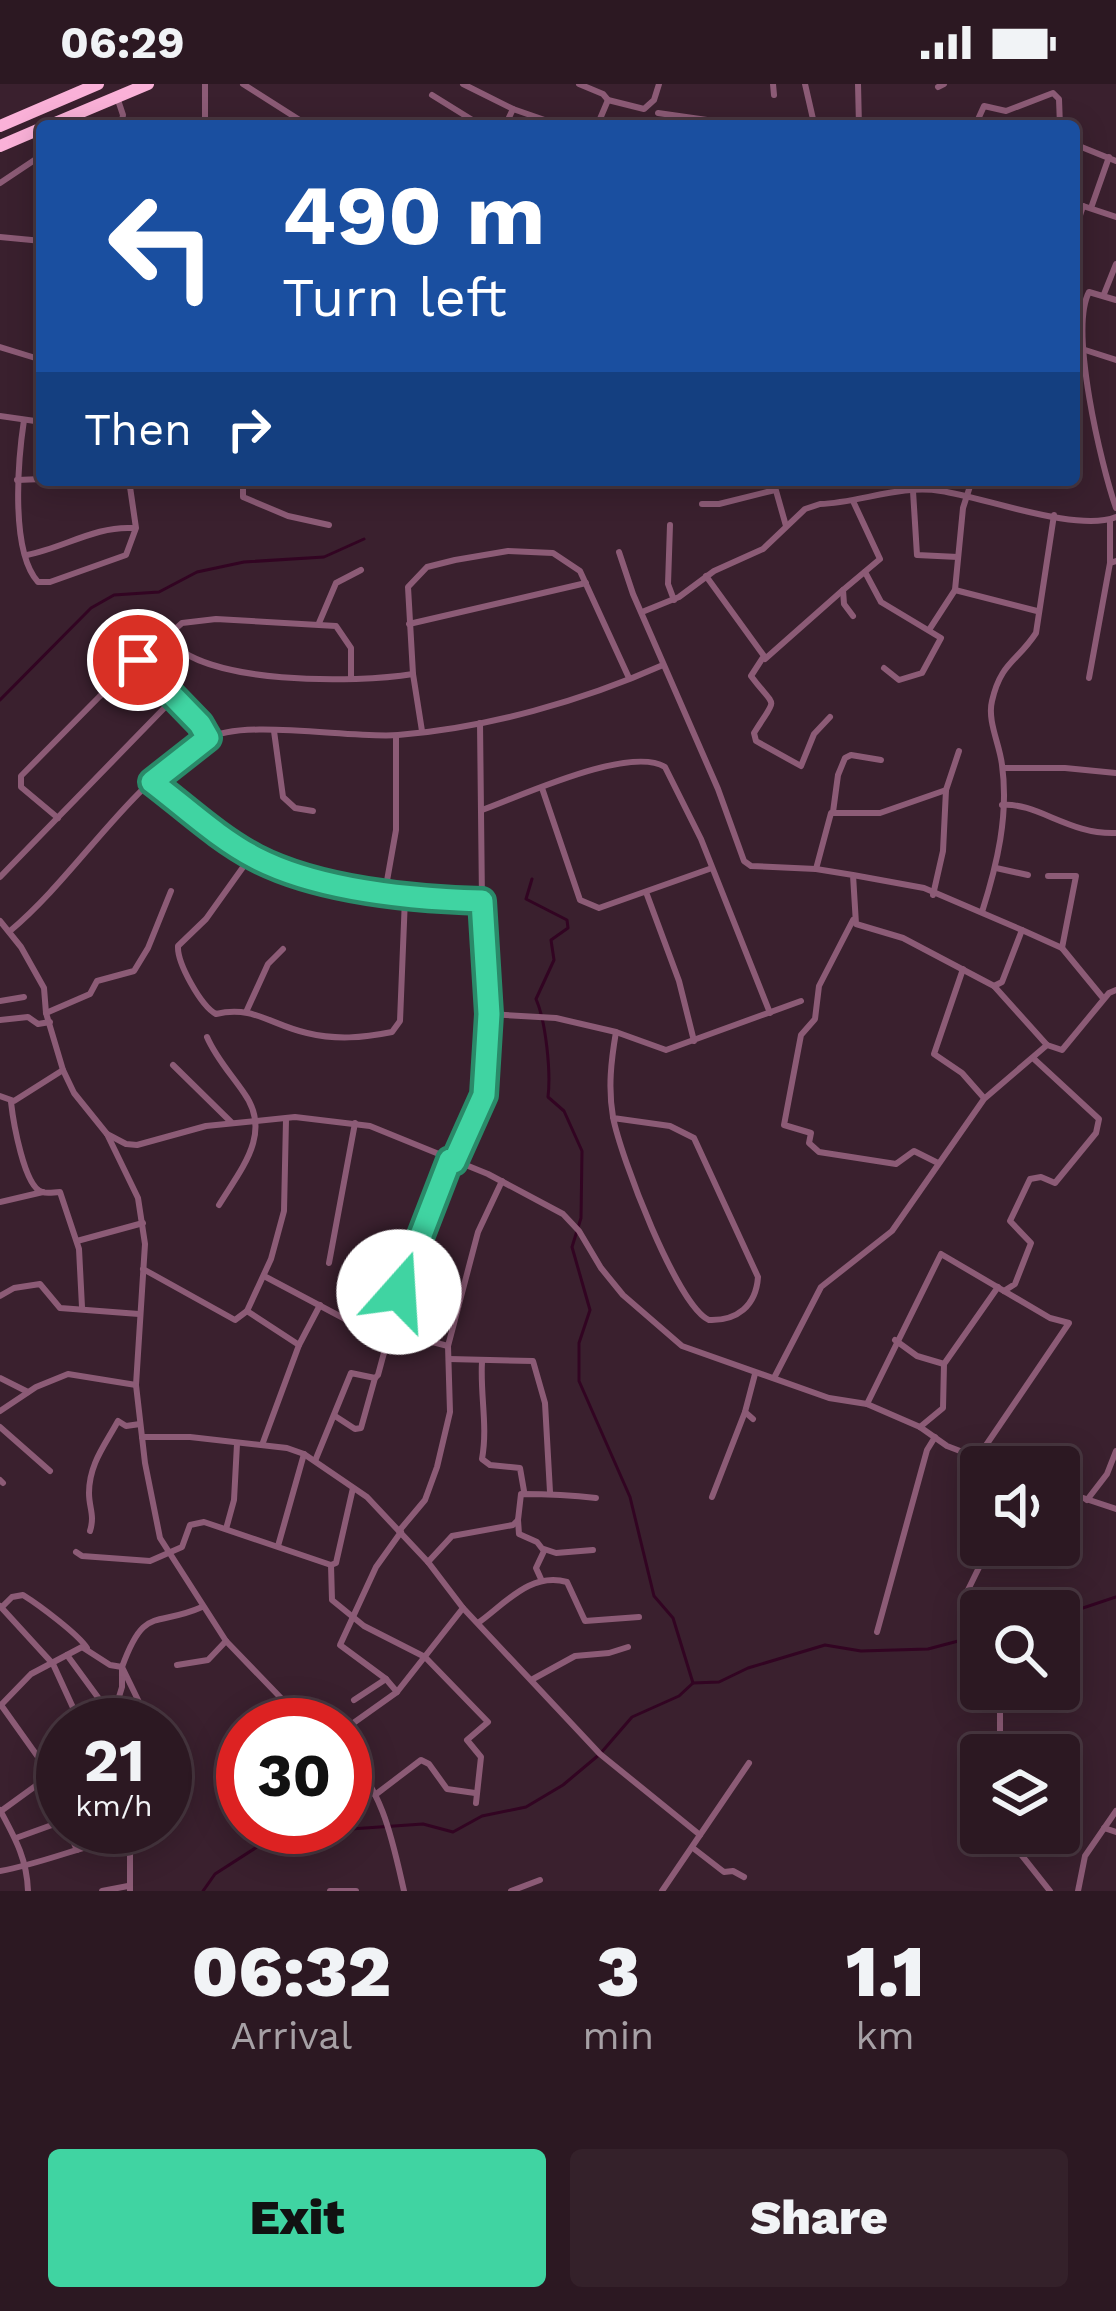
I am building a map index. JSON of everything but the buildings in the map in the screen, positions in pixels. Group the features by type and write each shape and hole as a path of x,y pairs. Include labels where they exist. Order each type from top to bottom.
{"highway":[{"path":"0,126 98,84"},
{"path":"73,120 148,84"},
{"path":"0,146 36,131"}],"street":[{"path":"205,84 205,120"},
{"path":"243,84 300,120"},
{"path":"463,84 545,120"},
{"path":"579,84 608,100 644,109 654,100 659,84"},
{"path":"773,84 774,94"},
{"path":"805,84 812,120"},
{"path":"858,84 859,120"},
{"path":"1041,84 1042,95"},
{"path":"978,120 984,106 1006,111 1042,95 1057,94 1059,120"},
{"path":"432,95 472,120"},
{"path":"116,97 122,120"},
{"path":"600,120 608,100"},
{"path":"508,120 513,109"},
{"path":"658,113 700,120"},
{"path":"528,114 528,120"},
{"path":"1080,146 1113,159 1083,206 1116,218"},
{"path":"0,183 36,160"},
{"path":"0,237 36,240"},
{"path":"1104,295 1116,264"},
{"path":"1080,292 1086,296"},
{"path":"1116,300 1089,292 1080,332 1096,443 1116,508"},
{"path":"0,347 36,358"},
{"path":"1082,350 1116,360"},
{"path":"0,416 36,421"},
{"path":"24,420 17,480 27,555 38,582 124,557 136,528 130,486"},
{"path":"17,480 36,478"},
{"path":"243,486 243,497 288,516 329,525"},
{"path":"703,504 719,504 771,486"},
{"path":"774,486 786,526"},
{"path":"929,630 955,590 970,486"},
{"path":"642,612 674,600 706,576 764,549 812,505 936,490 1054,514 1113,519 1113,562 1088,678"},
{"path":"913,491 916,554 958,557"},
{"path":"830,717 814,734 801,766 756,741 754,733 772,698 751,676 880,560 853,501"},
{"path":"982,912 996,868 1002,805 1003,768 991,706 1006,662 1036,633 1054,514"},
{"path":"670,525 668,584 674,600"},
{"path":"27,555 110,527 133,528"},
{"path":"422,731 408,587 427,567 455,560 540,550 569,562 586,583 630,680"},
{"path":"619,552 744,861 752,866 815,869 924,888 1062,948 1075,958 1083,977 1104,999"},
{"path":"319,622 336,583 361,570"},
{"path":"865,572 881,602 939,635 941,643 922,673 899,680 884,668"},
{"path":"706,576 761,650 763,661"},
{"path":"409,624 586,583"},
{"path":"843,590 844,604 853,616"},
{"path":"955,590 1037,611"},
{"path":"58,818 21,787 21,776 138,660 188,620 336,626 351,648 352,679"},
{"path":"166,637 219,670 352,679 413,674"},
{"path":"138,660 208,738"},
{"path":"10,931 152,782 208,738 231,730 395,736 480,721 630,680 664,664"},
{"path":"0,877 173,699"},
{"path":"335,1416 361,1428 408,1264 484,1095 489,1014 480,721"},
{"path":"274,731 283,797 295,808 313,811"},
{"path":"385,892 396,830 395,736"},
{"path":"934,895 943,851 946,790 959,752"},
{"path":"815,869 845,758 881,760"},
{"path":"482,810 622,762 656,761 673,778 770,1013"},
{"path":"1003,768 1116,773"},
{"path":"152,782 251,856 296,875 406,898 482,901"},
{"path":"542,788 580,900 599,908 712,868"},
{"path":"833,812 880,813 946,790"},
{"path":"1002,805 1024,807 1078,830 1116,833"},
{"path":"251,856 206,919 178,946 177,953 208,1010 216,1014 247,1010 325,1037 366,1037 392,1031 400,1021 406,898"},
{"path":"996,868 1028,874"},
{"path":"853,875 853,920 819,986 814,1019 801,1036 784,1125 811,1133 809,1143 819,1152 896,1164 914,1151 940,1163"},
{"path":"1048,876 1076,876 1062,948"},
{"path":"46,1013 90,994 97,981 134,971 171,891"},
{"path":"646,892 679,982 694,1041"},
{"path":"853,920 903,938 994,986 1047,1046 1062,1050 1116,990"},
{"path":"0,922 44,988 62,1070 107,1134 138,1198 143,1269 136,1385 155,1519 169,1555 202,1607 226,1641 281,1698"},
{"path":"994,986 1006,972 1022,930"},
{"path":"247,1010 268,964 284,949"},
{"path":"963,969 934,1054 962,1073 984,1099"},
{"path":"0,1001 25,997"},
{"path":"489,1014 556,1018 616,1032 657,1049 694,1041 801,1001"},
{"path":"0,1020 28,1017 38,1024 50,1022"},
{"path":"613,1118 670,1126 694,1138 758,1277 754,1296 738,1315 710,1320 692,1308 641,1202 613,1118 610,1071 616,1032"},
{"path":"207,1037 248,1097 256,1121 254,1147 219,1204"},
{"path":"774,1378 821,1287 892,1231 984,1099 1047,1046"},
{"path":"920,1426 943,1408 944,1364 1001,1289 1015,1284 1030,1243 1010,1221 1030,1179 1041,1177 1055,1184 1096,1133 1100,1119 1032,1057"},
{"path":"173,1066 231,1122"},
{"path":"11,1102 62,1070"},
{"path":"0,1096 11,1102"},
{"path":"11,1102 17,1147 34,1186 43,1192"},
{"path":"107,1134 126,1144 231,1122 320,1117 355,1123 502,1181 572,1222 623,1295 682,1346 830,1398 866,1404 960,1449"},
{"path":"143,1269 235,1320 248,1311 284,1211 285,1118"},
{"path":"329,1263 355,1123"},
{"path":"120,1157 126,1144"},
{"path":"397,1692 340,1646 376,1567 425,1500 437,1467 450,1412 448,1346 478,1232 502,1181"},
{"path":"0,1202 61,1192 76,1241 82,1307"},
{"path":"76,1241 143,1223"},
{"path":"866,1404 941,1254 1050,1318 1069,1323 985,1446"},
{"path":"264,1276 347,1320 448,1346"},
{"path":"0,1296 14,1288 40,1285 56,1306 139,1314"},
{"path":"262,1446 299,1345 320,1305"},
{"path":"248,1311 299,1345"},
{"path":"896,1340 917,1356 944,1364"},
{"path":"449,1358 530,1360 538,1369 545,1403 550,1492"},
{"path":"482,1362 484,1463 520,1468 525,1493"},
{"path":"315,1461 351,1372 375,1378"},
{"path":"0,1411 68,1374 136,1385"},
{"path":"712,1497 755,1374"},
{"path":"0,1378 28,1392"},
{"path":"745,1412 753,1420"},
{"path":"90,1531 94,1510 88,1496 95,1457 118,1421 126,1426 140,1424"},
{"path":"0,1427 50,1471"},
{"path":"142,1437 190,1437 287,1448 304,1454 368,1497 599,1754 700,1834"},
{"path":"878,1631 927,1450 935,1437"},
{"path":"226,1528 234,1500 237,1444"},
{"path":"1087,1500 1107,1474 1116,1450"},
{"path":"278,1546 304,1454"},
{"path":"76,1552 150,1561 182,1547 194,1522 226,1528 331,1565 336,1563 353,1488"},
{"path":"593,1550 551,1553 519,1534 518,1520 521,1494 596,1498"},
{"path":"1080,1498 1116,1509"},
{"path":"428,1562 452,1536 513,1525 518,1520"},
{"path":"541,1546 544,1551 536,1568 541,1579"},
{"path":"331,1565 332,1600 354,1620 425,1657 488,1722 466,1740 481,1757 475,1798 447,1789 421,1760 375,1795"},
{"path":"478,1623 516,1592 541,1579 567,1582 585,1621 639,1617"},
{"path":"69,1698 53,1664 1,1607 12,1597 23,1595 76,1633 110,1665 122,1667"},
{"path":"116,1698 131,1642 152,1620 202,1607"},
{"path":"372,1710 397,1692 463,1608"},
{"path":"177,1665 208,1660 226,1641"},
{"path":"533,1679 574,1656 628,1647"},
{"path":"36,1759 0,1705 22,1681 87,1648"},
{"path":"67,1655 101,1698"},
{"path":"122,1667 137,1698"},
{"path":"357,1698 386,1679"},
{"path":"0,1719 13,1721"},
{"path":"662,1891 749,1763"},
{"path":"28,1891 27,1868 0,1810 36,1785"},
{"path":"372,1789 388,1828 404,1891"},
{"path":"1078,1891 1085,1856 1116,1811"},
{"path":"1104,1828 1116,1832"},
{"path":"15,1838 36,1831"},
{"path":"693,1848 724,1872 744,1877"},
{"path":"0,1870 27,1868 66,1854"},
{"path":"102,1891 129,1889 130,1854"},
{"path":"1021,1854 1050,1891"},
{"path":"511,1891 540,1880"},
{"path":"330,1891 356,1891"}],"waterway":[{"path":"0,700 91,608 114,595 159,592 197,572 244,562 324,557 364,539"},
{"path":"532,879 526,899 567,920 568,928 551,940 554,960 536,999 547,1047 548,1097 564,1111 582,1151 581,1218 572,1247 590,1310 579,1343 579,1381 630,1497 654,1596 673,1618 693,1683"},
{"path":"1080,1609 1116,1597"},
{"path":"203,1891 215,1874 271,1838 423,1824 453,1832 482,1816 526,1807 563,1785 600,1754 632,1717 679,1696 693,1683 719,1682 748,1668 825,1645 861,1651 928,1649 960,1641"}],"route":[{"path":"138,660 208,738 152,782 251,856 296,875 406,898 482,901 489,1014 484,1095 454,1162 450,1160 399,1292"}]}
